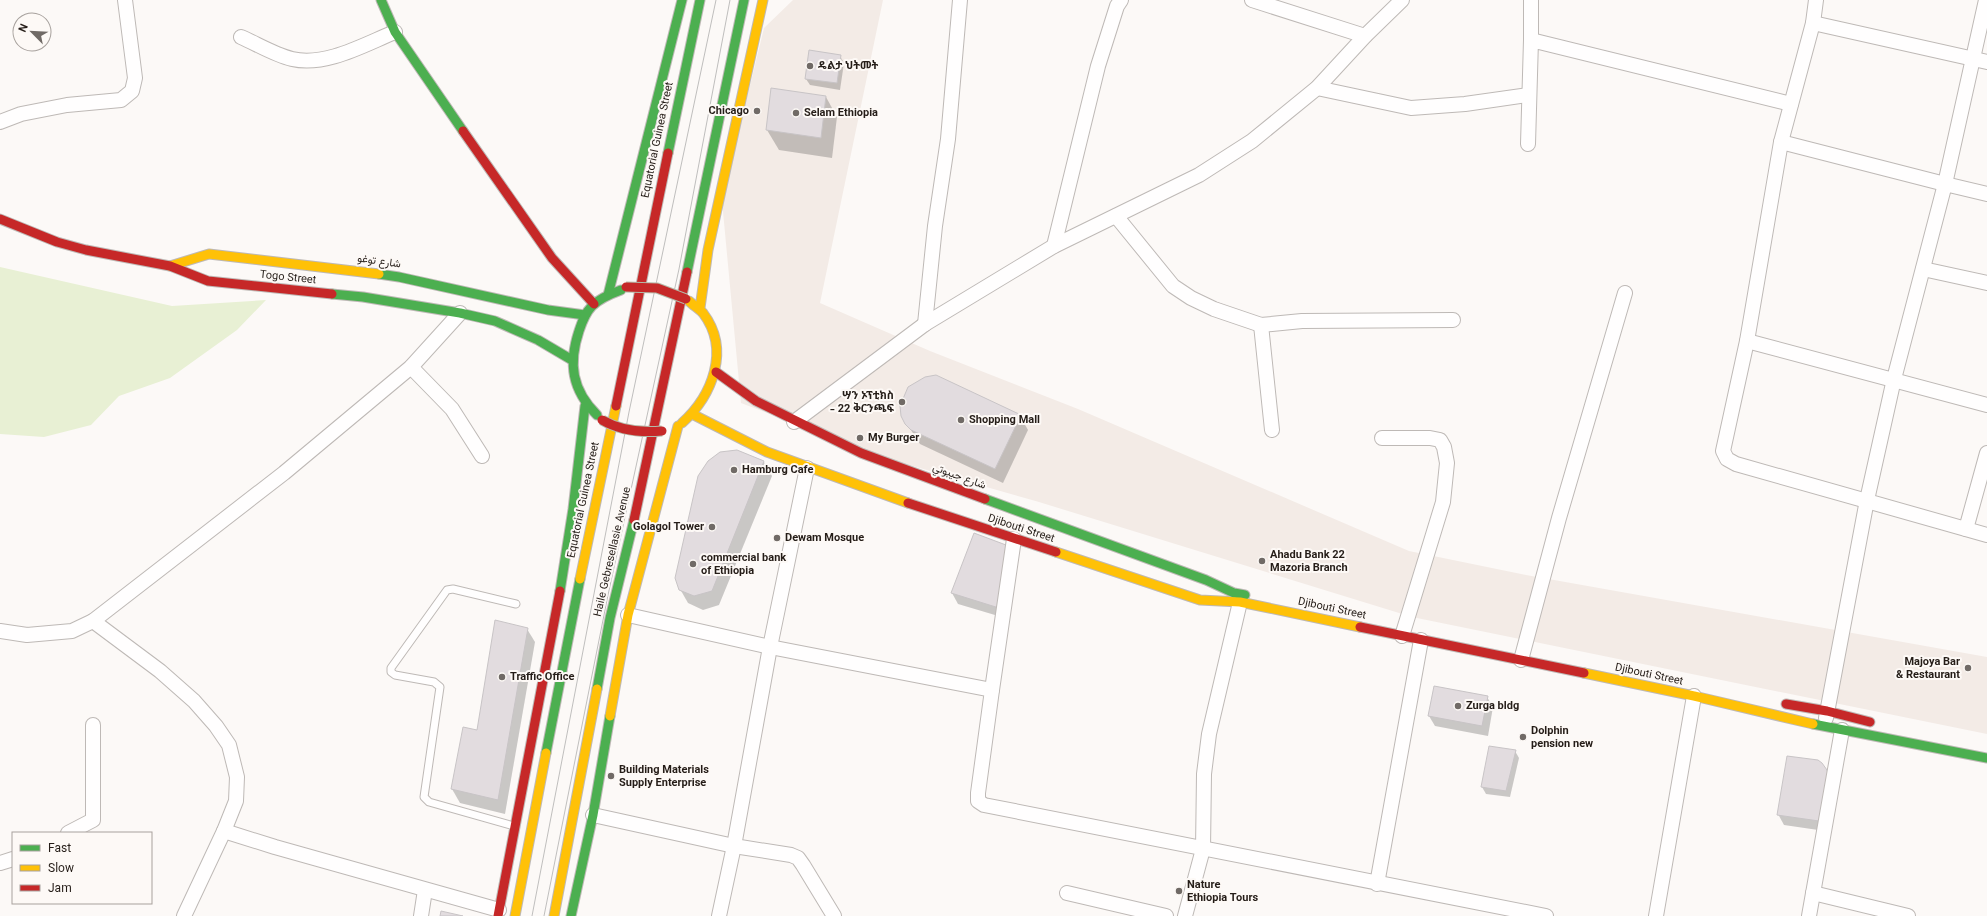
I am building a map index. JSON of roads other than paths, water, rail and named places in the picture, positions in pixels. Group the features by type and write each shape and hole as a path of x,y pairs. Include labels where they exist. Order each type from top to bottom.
{"main road":[{"path":"381,0 396,32 516,209 552,258 594,304"},
{"path":"608,295 682,0"},
{"name":"Equatorial Guinea Street","path":"515,916 580,579 700,0"},
{"name":"Haile Gebresellasie Avenue","path":"554,916 610,618 639,497 744,0"},
{"path":"700,308 708,250 763,0"},
{"name":"Togo Street","path":"0,219 57,242 86,250 170,266 208,281 363,297 460,313 495,322 538,340 572,360"},
{"name":"شارع توغو","path":"170,266 209,254 247,258 399,277 548,310 585,314"},
{"path":"499,913 556,616 573,509 585,406 574,377 572,360 574,343 585,314 594,304 608,295 626,288 642,285 657,287 686,299 700,308 714,335 716,372 707,395 694,415 678,426 662,431 630,431 613,427 585,406"},
{"name":"شارع جيبوتي","path":"716,372 756,402 794,422 861,453 1206,580"},
{"name":"Djibouti Street","path":"694,415 767,452 807,468 1014,540 1200,600 1240,602 1675,684 1735,699 1758,701"},
{"path":"571,916 593,815 628,615 678,426"},
{"name":"Djibouti Street","path":"1206,580 1234,593 1403,632 1421,640 1522,656 1824,727 1987,758"},
{"path":"1773,703 1827,711 1878,724"}],"street":[{"path":"925,324 935,226 948,139 960,0"},
{"path":"1252,0 1365,36"},
{"path":"794,422 925,324 1054,246 1199,175 1252,140 1317,88 1365,36 1402,0"},
{"path":"1528,144 1531,0"},
{"path":"1816,0 1813,23 1781,142 1747,341 1723,444 1723,451 1727,459 1736,464 1987,535"},
{"path":"1824,727 1867,500 1894,379 1945,184 1986,0"},
{"path":"0,122 22,114 67,105 121,100 132,91 135,78 128,2"},
{"path":"1054,246 1115,2"},
{"path":"1813,23 1987,62"},
{"path":"241,37 291,59 308,61 330,57 396,32"},
{"path":"1531,40 1791,104"},
{"path":"1317,88 1411,108 1465,104 1528,95"},
{"path":"1781,142 1987,194"},
{"path":"1116,216 1173,286 1191,298 1214,309 1261,325 1302,321 1453,320"},
{"path":"1923,269 1987,283"},
{"path":"1522,656 1559,518 1625,293"},
{"path":"0,631 27,635 72,631 93,621 284,473 411,367 460,313"},
{"path":"1261,325 1272,430"},
{"path":"1747,341 1987,405"},
{"path":"411,367 452,409 482,456"},
{"path":"1382,438 1430,438 1440,440 1444,447 1447,463 1444,502 1403,632"},
{"path":"1966,529 1987,453"},
{"path":"718,916 734,846 770,647 807,468"},
{"path":"1014,540 978,794 978,801 984,806 1546,916"},
{"path":"1185,916 1203,849 1206,756 1240,602"},
{"path":"628,615 770,647 992,690"},
{"path":"93,621 160,671 194,702 216,726 229,745 237,777 236,801 184,916"},
{"path":"1377,884 1421,640"},
{"path":"1656,916 1694,696"},
{"path":"70,832 93,820 93,725"},
{"path":"1809,916 1842,730"},
{"path":"593,815 734,846 791,855 798,858 834,916"},
{"path":"224,830 275,847 499,913"},
{"path":"0,863 12,859"},
{"path":"421,916 425,890"},
{"path":"1067,893 1166,916"},
{"path":"1813,893 1908,916"}],"lane":[{"path":"515,826 429,802 424,797 440,687 434,682 396,675 391,672 391,668 447,590 516,604"}],"tram line":[{"path":"532,916 629,412 716,0"},
{"path":"544,916 608,595 679,269 730,0"}],"place":[{"name":"ዴልታ ህትመት","path":"810,66"},
{"name":"Chicago","path":"757,111"},
{"name":"Selam Ethiopia","path":"796,113"},
{"name":"ሣን ኦፕቲክስ - 22 ቅርንጫፍ","path":"902,402"},
{"name":"Shopping Mall","path":"961,420"},
{"name":"My Burger","path":"860,438"},
{"name":"Hamburg Cafe","path":"734,470"},
{"name":"Golagol Tower","path":"712,527"},
{"name":"Dewam Mosque","path":"777,538"},
{"name":"Ahadu Bank 22 Mazoria Branch","path":"1262,561"},
{"name":"commercial bank of Ethiopia","path":"693,564"},
{"name":"Majoya Bar & Restaurant","path":"1968,668"},
{"name":"Traffic Office","path":"502,677"},
{"name":"Zurga bldg","path":"1458,706"},
{"name":"Dolphin pension new","path":"1523,737"},
{"name":"Building Materials Supply Enterprise","path":"611,776"},
{"name":"Nature Ethiopia Tours","path":"1179,891"}]}
